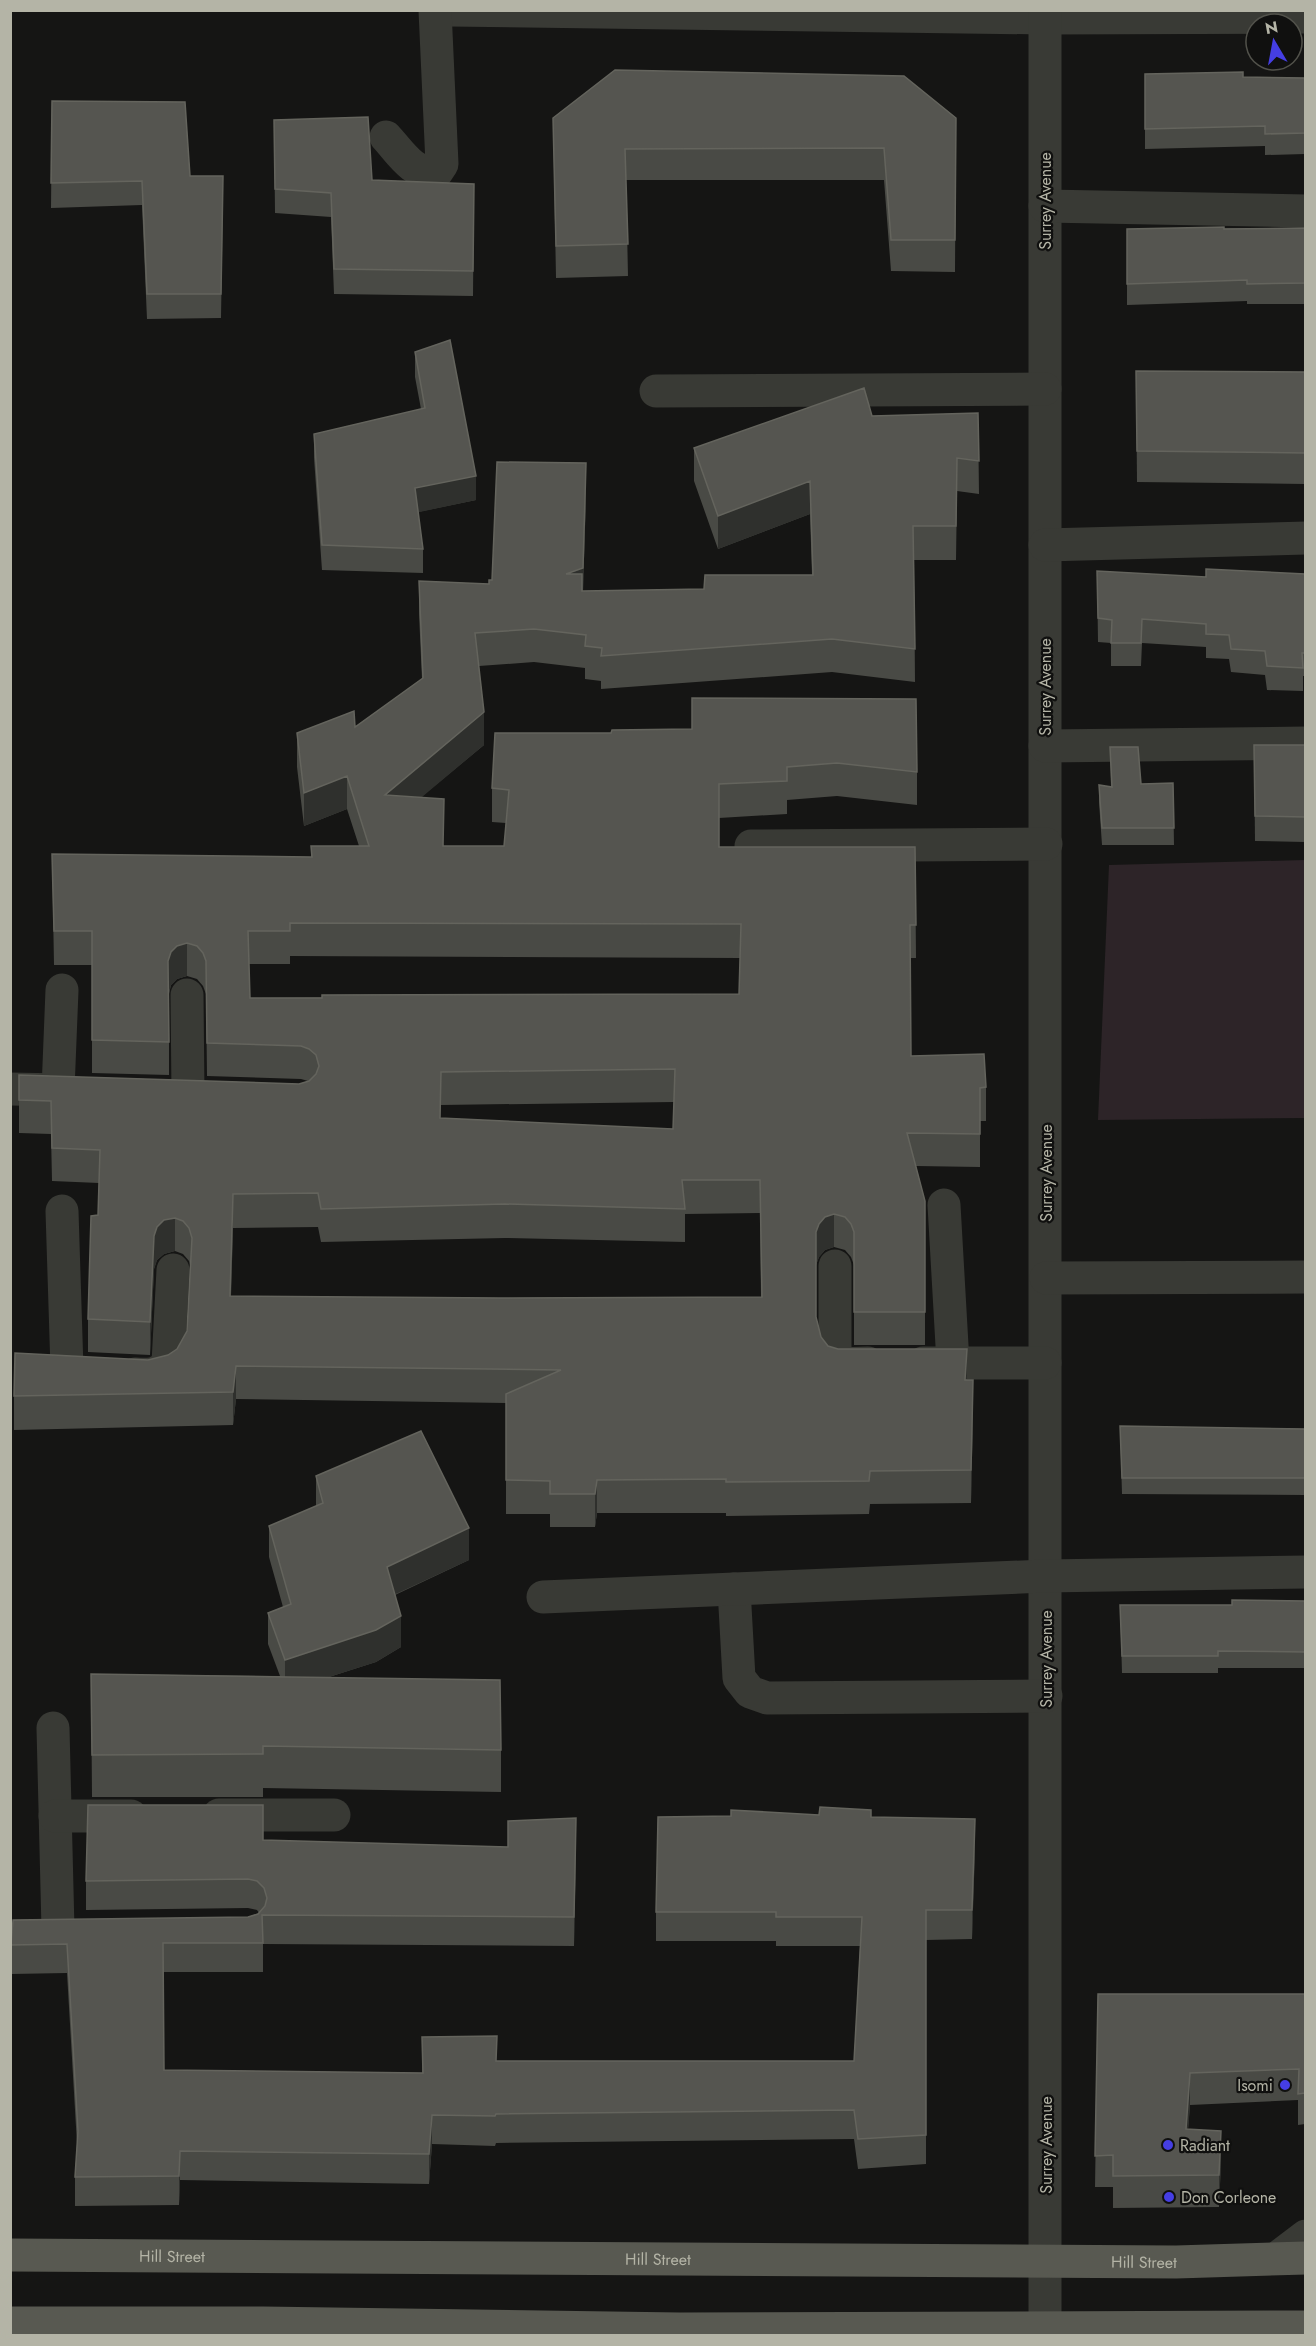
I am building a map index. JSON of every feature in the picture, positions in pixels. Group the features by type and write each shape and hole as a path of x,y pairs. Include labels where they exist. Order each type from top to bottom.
{"main road":[{"name":"Hill Street","path":"10,2255 1176,2262 1291,2258"},
{"path":"10,2324 263,2323 1046,2332 1305,2327"}],"street":[{"path":"386,137 411,166 427,174 436,172 442,164 435,10"},
{"path":"449,10 1305,17"},
{"name":"Surrey Avenue","path":"1045,14 1046,2332"},
{"path":"1045,206 1305,211"},
{"path":"656,391 1045,389"},
{"path":"1045,545 1305,538"},
{"path":"1045,746 1305,743"},
{"path":"751,846 1046,844"},
{"path":"58,1090 62,990"},
{"path":"187,994 188,1094"},
{"path":"10,1089 94,1091"},
{"path":"153,1093 222,1095"},
{"path":"944,1205 953,1362"},
{"path":"62,1211 87,1371"},
{"path":"835,1266 835,1350 839,1364 1045,1363"},
{"path":"33,1367 149,1375 162,1371 168,1363 173,1270"},
{"path":"1046,1278 1305,1277"},
{"path":"543,1597 1045,1576 1305,1572"},
{"path":"734,1588 739,1678 750,1692 767,1698 1046,1696"},
{"path":"53,1728 55,1816 46,1930 93,1929"},
{"path":"195,1815 334,1815"},
{"path":"55,1816 160,1816"},
{"path":"1291,2258 1305,2236"}],"shaded area":[{"path":"1305,860 1305,1118 1098,1120 1109,865"}],"building":[{"path":"615,70 904,76 956,118 955,240 891,240 884,148 625,149 628,244 556,246 553,118"},
{"path":"1243,72 1243,77 1305,78 1305,133 1265,134 1265,126 1145,129 1145,74"},
{"path":"52,101 185,102 190,176 223,176 221,294 147,294 142,181 51,183"},
{"path":"368,117 372,180 474,184 473,271 334,269 331,193 275,189 274,120"},
{"path":"1224,227 1224,229 1305,228 1305,283 1247,284 1247,280 1127,284 1127,229"},
{"path":"450,340 476,476 415,488 423,549 322,545 314,434 425,408 415,352"},
{"path":"1136,371 1305,372 1305,453 1137,451"},
{"path":"864,388 872,416 978,413 979,461 957,458 956,526 913,526 915,649 832,639 601,656 602,648 585,646 586,635 534,629 475,633 484,712 385,795 444,799 443,846 504,846 509,790 492,788 495,733 611,733 612,730 692,729 692,698 916,699 917,772 837,763 787,767 787,781 719,784 719,847 915,847 916,925 910,925 911,1056 984,1054 986,1087 980,1088 980,1134 907,1133 925,1201 925,1312 854,1312 854,1232 845,1217 834,1214 825,1217 816,1232 816,1317 821,1337 828,1346 838,1349 967,1349 965,1380 973,1380 971,1470 870,1471 869,1481 597,1480 595,1494 550,1494 550,1481 506,1480 506,1394 561,1370 236,1366 233,1392 14,1396 15,1353 148,1360 168,1355 177,1349 187,1331 192,1238 189,1228 183,1221 175,1218 164,1220 157,1227 154,1236 150,1322 88,1319 91,1216 98,1215 100,1150 52,1148 51,1101 19,1100 19,1075 299,1084 309,1081 316,1074 319,1066 316,1055 301,1046 207,1043 206,961 197,946 187,943 177,946 171,952 168,961 169,1042 92,1040 92,931 54,931 52,854 312,857 311,846 369,846 347,776 304,793 297,733 354,711 355,727 423,678 419,581 489,584 489,580 492,580 497,462 586,463 583,568 566,574 582,574 582,591 704,589 705,575 813,575 810,481 718,516 694,448","holes":["290,923 741,924 739,994 322,995 322,998 250,998 248,931 290,931","675,1069 673,1129 440,1118 441,1072","682,1180 760,1180 762,1297 230,1296 233,1194 318,1193 321,1209 505,1204 685,1209"]},
{"path":"1206,569 1305,574 1303,668 1267,666 1265,651 1231,649 1229,635 1206,634 1206,624 1142,619 1141,643 1111,643 1112,620 1098,618 1097,571 1206,577"},
{"path":"1254,745 1305,745 1305,817 1255,816"},
{"path":"1110,747 1138,747 1141,784 1173,783 1174,828 1102,828 1099,785 1112,787"},
{"path":"1120,1426 1305,1429 1305,1478 1122,1478"},
{"path":"421,1431 469,1528 387,1567 401,1616 376,1630 285,1660 268,1613 291,1604 269,1526 323,1503 316,1476"},
{"path":"1232,1600 1305,1601 1305,1652 1218,1651 1218,1656 1122,1656 1120,1605 1232,1605"},
{"path":"91,1674 500,1680 501,1750 263,1746 263,1754 92,1755"},
{"path":"88,1805 263,1805 263,1840 508,1847 508,1821 576,1818 574,1917 262,1915 263,1943 163,1943 164,2070 423,2073 422,2037 497,2036 496,2061 854,2061 862,1917 776,1917 776,1912 656,1912 658,1817 731,1816 731,1810 819,1815 820,1807 871,1810 871,1817 975,1819 972,1910 926,1910 926,2135 858,2139 854,2110 432,2115 429,2154 180,2151 179,2176 75,2177 78,2131 67,1944 11,1945 13,1920 248,1917 258,1914 265,1906 267,1898 264,1888 257,1881 248,1879 86,1881"},
{"path":"1098,1994 1305,1994 1305,2093 1298,2094 1299,2069 1190,2073 1186,2129 1221,2131 1219,2175 1113,2176 1113,2155 1095,2156"}],"place":[{"name":"Isomi","path":"1285,2085"},
{"name":"Radiant","path":"1168,2145"},
{"name":"Don Corleone","path":"1169,2197"}]}
